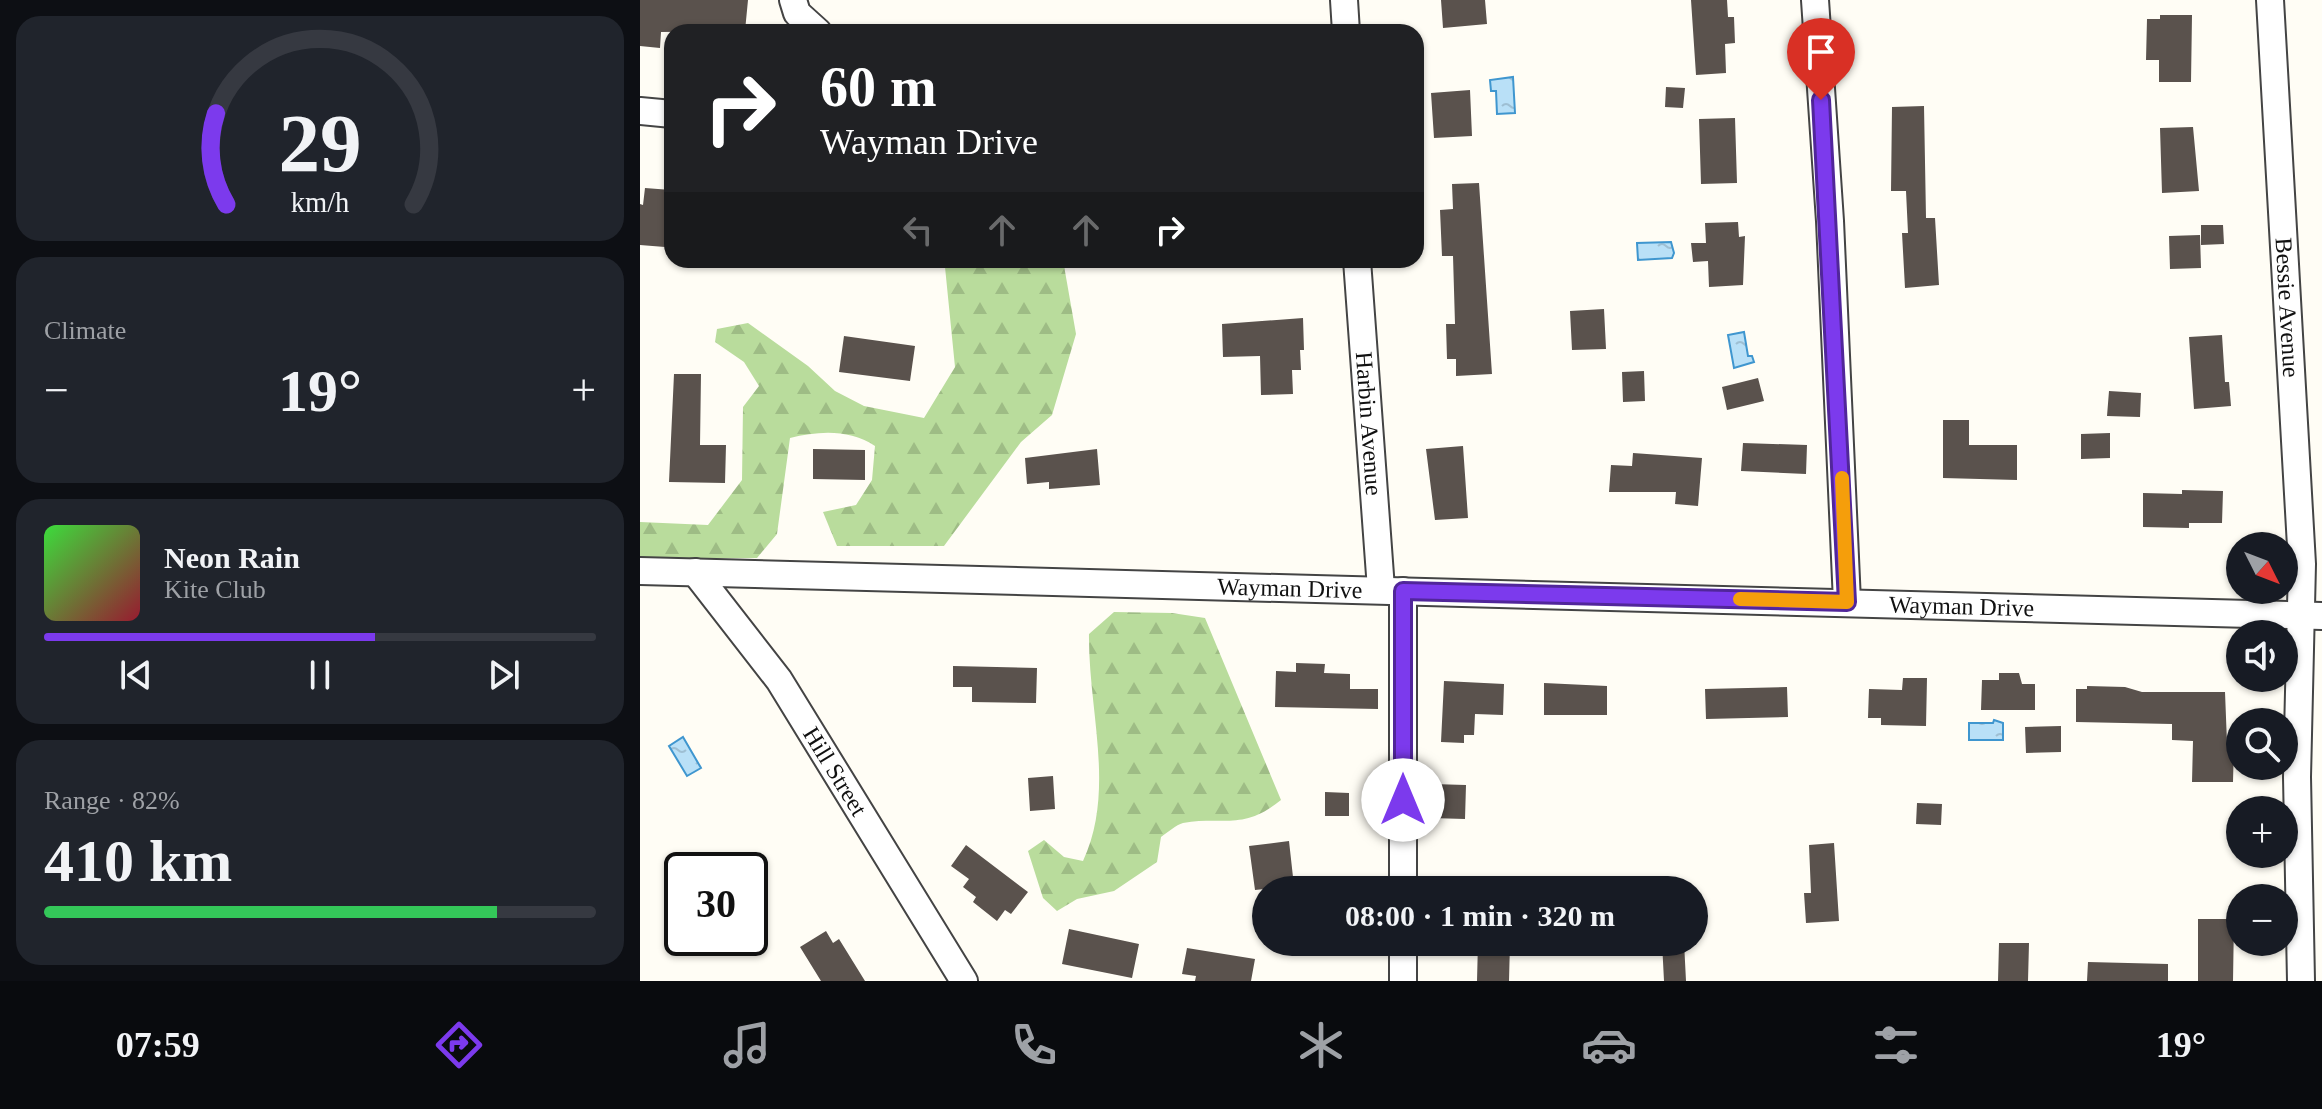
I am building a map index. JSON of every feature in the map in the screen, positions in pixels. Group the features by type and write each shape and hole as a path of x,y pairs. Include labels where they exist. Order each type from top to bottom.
{"street":[{"path":"793,0 797,13 809,24"},
{"path":"1344,0 1346,24"},
{"path":"1815,0 1830,221 1847,602"},
{"name":"Bessie Avenue","path":"2270,0 2302,564 2311,615 2301,981"},
{"path":"640,111 664,113"},
{"name":"Harbin Avenue","path":"1358,268 1392,590 1402,876"},
{"name":"Wayman Drive","path":"640,571 2311,615"},
{"name":"Hill Street","path":"695,572 779,680 964,981"},
{"path":"1403,956 1403,981"}],"green space":[{"path":"945,268 1064,268 1076,334 1052,415 1021,442 944,546 837,546 823,512 856,505 872,480 875,446 844,434 823,433 790,438 777,534 757,558 640,559 640,522 708,525 742,480 743,407 759,386 744,362 715,342 717,329 748,323 808,366 835,391 864,406 924,418 955,367"},
{"path":"1114,612 1172,613 1205,618 1281,800 1268,810 1244,819 1180,824 1161,837 1157,862 1114,891 1077,899 1057,911 1043,898 1028,851 1044,840 1064,857 1083,861 1093,834 1099,778 1089,634"}],"water":[{"path":"1513,77 1515,113 1497,114 1496,91 1491,91 1490,80"},
{"path":"1671,242 1672,258 1638,260 1637,243"},
{"path":"1744,332 1748,356 1752,356 1754,362 1734,368 1728,335"},
{"path":"1994,720 2003,723 2003,740 1969,740 1969,723 1993,723"},
{"path":"683,737 701,768 687,776 669,746"}],"building":[{"path":"640,0 748,0 746,24 664,24 660,48 640,46"},
{"path":"1441,0 1485,0 1487,24 1443,28"},
{"path":"1691,0 1727,0 1728,17 1734,17 1735,43 1725,44 1726,73 1696,75"},
{"path":"2160,15 2192,15 2191,82 2159,82 2159,60 2146,60 2147,19 2160,19"},
{"path":"1666,87 1685,88 1683,108 1665,107"},
{"path":"1470,90 1472,136 1434,138 1431,93"},
{"path":"1924,106 1926,218 1935,218 1939,285 1905,288 1902,233 1908,233 1906,191 1891,191 1892,107"},
{"path":"1735,118 1737,183 1701,184 1699,119"},
{"path":"2193,127 2199,191 2162,193 2160,128"},
{"path":"1479,183 1492,374 1456,376 1456,359 1447,359 1446,324 1455,324 1453,256 1442,256 1440,210 1453,209 1452,184"},
{"path":"645,188 664,189 664,247 640,245 640,204 643,205"},
{"path":"1738,222 1739,237 1745,236 1743,285 1709,287 1708,261 1693,262 1691,243 1706,243 1705,223"},
{"path":"2201,225 2223,225 2224,244 2201,245"},
{"path":"2200,235 2201,268 2170,269 2169,236"},
{"path":"1604,309 1606,349 1572,350 1570,311"},
{"path":"1303,318 1304,350 1300,350 1301,370 1292,370 1293,394 1261,395 1260,356 1223,357 1222,324"},
{"path":"2222,335 2225,382 2229,382 2231,406 2194,409 2189,337"},
{"path":"844,336 915,346 910,381 839,372"},
{"path":"1644,371 1645,401 1623,402 1622,372"},
{"path":"674,374 701,374 700,445 726,445 725,483 669,482"},
{"path":"1758,378 1764,401 1727,410 1722,387"},
{"path":"2109,391 2141,393 2140,417 2107,416"},
{"path":"1943,420 1969,420 1969,445 2017,445 2017,480 1943,478"},
{"path":"2110,433 2110,458 2081,459 2081,434"},
{"path":"1743,443 1807,445 1806,474 1741,471"},
{"path":"1463,446 1468,518 1435,520 1426,449"},
{"path":"813,449 865,450 865,480 813,479"},
{"path":"1097,449 1100,485 1049,489 1049,482 1027,484 1025,458"},
{"path":"1633,453 1702,458 1698,506 1675,504 1676,492 1609,492 1611,465 1632,466"},
{"path":"2182,490 2223,491 2222,523 2189,523 2189,528 2143,527 2143,493 2182,494"},
{"path":"1296,663 1325,664 1324,673 1350,674 1350,689 1378,689 1378,709 1275,707 1276,671 1296,672"},
{"path":"953,666 1037,668 1036,703 972,702 972,687 953,687"},
{"path":"1999,673 2019,673 2022,684 2035,684 2035,710 1981,710 1982,680 1999,680"},
{"path":"1903,678 1927,678 1926,726 1881,725 1881,718 1868,718 1869,689 1902,690"},
{"path":"1444,681 1504,684 1503,715 1475,714 1474,735 1464,735 1464,743 1441,742"},
{"path":"1544,683 1607,686 1607,715 1544,715"},
{"path":"2087,686 2125,687 2142,692 2225,692 2226,780 2233,782 2192,782 2193,741 2172,740 2172,724 2076,722 2076,689 2087,689"},
{"path":"1787,687 1788,717 1706,719 1705,689"},
{"path":"2061,726 2061,752 2026,753 2025,727"},
{"path":"1053,776 1055,809 1030,811 1028,778"},
{"path":"1432,784 1466,785 1465,819 1431,818"},
{"path":"1325,792 1349,793 1349,816 1325,816"},
{"path":"1917,803 1942,804 1941,825 1916,824"},
{"path":"1289,841 1293,876 1253,876 1249,846"},
{"path":"1834,843 1839,921 1806,923 1804,893 1811,893 1809,845"},
{"path":"966,845 1028,892 1011,914 1005,910 997,921 973,902 976,897 963,887 969,879 951,866"},
{"path":"2198,919 2226,919 2226,956 2233,956 2233,981 2198,981"},
{"path":"1069,929 1139,944 1132,978 1062,964"},
{"path":"826,931 833,943 839,939 865,981 821,981 800,947"},
{"path":"1999,943 2029,943 2028,981 1998,981"},
{"path":"1187,948 1255,959 1251,981 1195,981 1196,976 1182,974"},
{"path":"1478,956 1510,956 1509,981 1477,981"},
{"path":"1663,956 1685,956 1686,981 1664,981"},
{"path":"2088,962 2168,964 2168,981 2087,981"}],"slow traffic":[{"path":"1740,599 1847,602 1842,478"}],"route":[{"path":"1403,800 1403,591 1847,602 1830,221 1821,100"}]}
